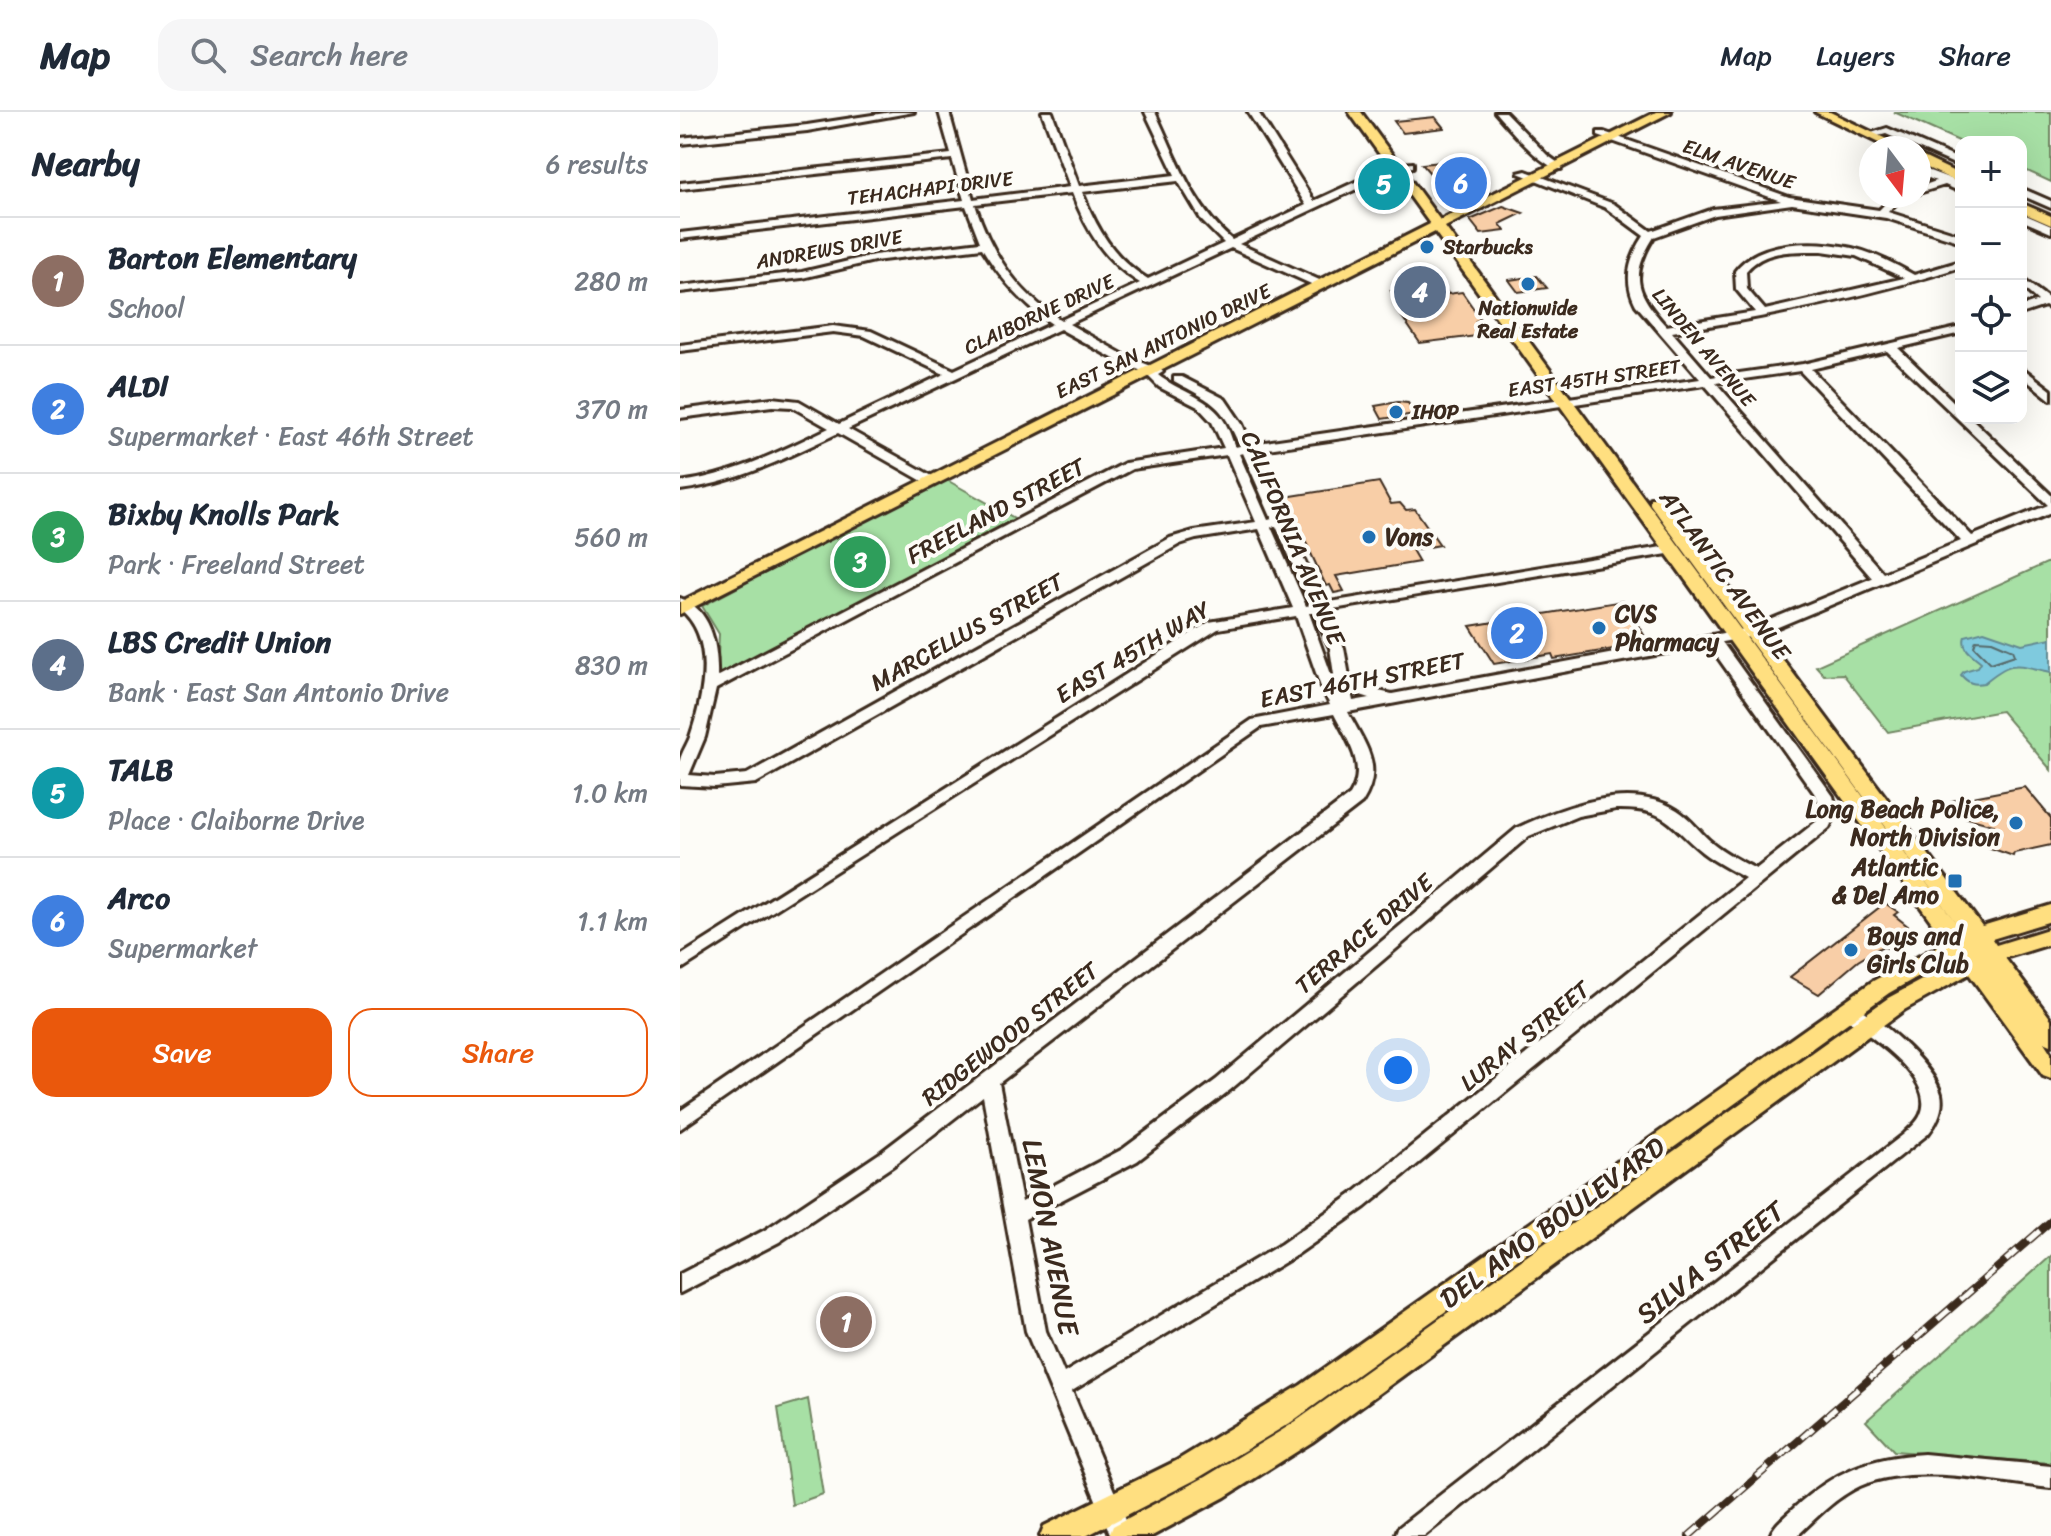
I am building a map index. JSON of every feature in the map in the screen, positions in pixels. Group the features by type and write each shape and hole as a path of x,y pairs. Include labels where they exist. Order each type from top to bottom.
{"main road":[{"name":"ATLANTIC AVENUE","path":"1355,112 1395,167 1442,219"},
{"name":"ATLANTIC AVENUE","path":"1369,112 1410,165 1442,219 1975,949 2051,1070"},
{"path":"1821,112 1870,135"},
{"name":"EAST SAN ANTONIO DRIVE","path":"1442,219 1523,173 1553,164 1652,113"},
{"name":"EAST SAN ANTONIO DRIVE","path":"682,604 1442,219 1536,178 1553,164"},
{"path":"1931,165 1955,178"},
{"path":"2027,207 2051,218"},
{"name":"ATLANTIC AVENUE","path":"1575,401 1674,549 1746,634"},
{"name":"DEL AMO BOULEVARD","path":"1054,1536 1118,1527 1215,1487 1302,1433 1857,1018 1932,981 1975,949 2051,913"},
{"name":"DEL AMO BOULEVARD","path":"1975,949 2051,936"},
{"name":"ATLANTIC AVENUE","path":"1975,949 2051,1036"}],"street":[{"path":"680,141 807,128 909,112"},
{"name":"CALIFORNIA AVENUE","path":"944,112 983,245 1005,279 1025,300 1059,325 1144,368 1199,388 1221,402 1236,424 1272,523 1309,608 1328,687 1344,708 1367,767 1363,789 1356,799"},
{"path":"1047,112 1092,225 1110,255 1126,271 1147,283"},
{"path":"1150,112 1207,221 1230,243 1268,264 1316,282"},
{"path":"1253,112 1312,206"},
{"path":"1500,112 1553,164"},
{"path":"1870,135 1887,131 1955,161"},
{"name":"ELM AVENUE","path":"1607,137 1765,190 1789,203 1882,213 1955,237"},
{"path":"680,186 957,156"},
{"name":"CLAIBORNE DRIVE","path":"680,486 738,474 1395,167 1410,165"},
{"path":"1523,173 1610,206 1650,235 1713,212 1789,203"},
{"path":"1931,173 1955,179"},
{"name":"TEHACHAPI DRIVE","path":"680,236 1184,177"},
{"path":"1931,187 1955,181"},
{"path":"2027,194 2051,205"},
{"path":"1882,213 1887,208"},
{"path":"2027,219 2051,230"},
{"name":"LINDEN AVENUE","path":"1650,235 1636,258 1632,277 1640,303 1881,580"},
{"name":"ANDREWS DRIVE","path":"680,289 802,275 874,258 983,245"},
{"path":"1763,314 1739,284 1740,274 1750,260 1774,251 1800,247 1849,251 1889,265 1914,279"},
{"path":"1665,330 1763,314 1914,279 1955,266"},
{"path":"2027,286 2049,303"},
{"path":"2027,309 2049,303"},
{"path":"680,348 855,329 953,374"},
{"name":"EAST 45TH STREET","path":"1231,451 1803,367 1955,332"},
{"path":"1891,348 1955,410"},
{"path":"1803,367 1971,543"},
{"name":"CALIFORNIA AVENUE","path":"1144,368 1154,380 1205,405 1218,421 1231,451 1272,523"},
{"path":"2027,375 2051,396"},
{"path":"680,414 772,402 795,404 926,478"},
{"path":"1969,424 2051,505"},
{"name":"FREELAND STREET","path":"707,688 1129,466 1231,451"},
{"name":"EAST 46TH STREET","path":"680,1121 1244,730 1265,721 1746,634 1971,543 2051,505"},
{"name":"MARCELLUS STREET","path":"680,778 715,782 750,779 1175,541 1194,535 1272,523"},
{"name":"EAST 45TH WAY","path":"680,964 1214,625 1674,549"},
{"path":"680,778 704,722 711,666 703,626 682,604"},
{"name":"CALIFORNIA AVENUE","path":"1309,608 1337,648 1343,665 1344,708"},
{"name":"LURAY STREET","path":"1058,1388 1288,1250 1358,1201 1823,824 1829,807 1825,796 1713,640"},
{"path":"1343,678 1368,694 1414,694"},
{"name":"RIDGEWOOD STREET","path":"680,1284 772,1236 887,1159 1356,799"},
{"name":"TERRACE DRIVE","path":"1015,1215 1130,1155 1223,1085 1523,832 1545,820 1627,803 1654,806 1673,815 1708,848 1758,878"},
{"name":"SILVA STREET","path":"1406,1536 1911,1139 1927,1123 1933,1108 1929,1081 1918,1068 1857,1018"},
{"name":"LEMON AVENUE","path":"989,1079 1036,1331 1118,1527"},
{"path":"1781,1536 1812,1507 1853,1478 1887,1467 1923,1466 2051,1477"}],"green space":[{"path":"1894,112 2051,112 2051,182 2027,171 2027,136 1955,136 1955,139"},
{"path":"945,479 1016,519 717,680 719,634 702,606"},
{"path":"2051,561 2051,770 2001,711 1888,732 1843,674 1824,675 1816,666"},
{"path":"2051,1256 2051,1463 1894,1451 1866,1421"},
{"path":"808,1399 823,1494 792,1505 778,1408"}],"water":[{"path":"1984,631 2022,644 2051,638 2051,672 2015,666 2002,670 1984,683 1968,682 1961,675 1978,667 1981,662 1966,648 1965,636"}],"building":[{"path":"1435,117 1444,128 1403,133 1394,121"},
{"path":"1469,159 1479,171 1463,173 1476,189 1469,193 1443,188 1422,164"},
{"path":"1390,177 1405,195 1394,200 1387,189 1374,184"},
{"path":"1503,206 1523,213 1500,224 1505,231 1481,234 1470,220"},
{"name":"Nationwide Real Estate","path":"1537,276 1547,288 1518,292 1509,280"},
{"path":"1442,284 1448,294 1462,292 1478,315 1480,320 1476,321 1485,335 1420,343 1394,305 1399,304 1391,291"},
{"name":"IHOP","path":"1408,403 1415,414 1382,419 1375,406"},
{"name":"Vons","path":"1379,482 1391,504 1400,503 1406,510 1415,509 1440,545 1412,550 1419,562 1336,576 1344,591 1334,593 1330,585 1326,586 1285,497"},
{"path":"1623,601 1649,643 1554,659 1552,654 1494,664 1470,626"},
{"name":"Long Beach Police, North Division","path":"2025,787 2051,818 2051,845 2014,853 2013,856 1976,843 1977,833 1993,825 1964,817 1952,801"},
{"name":"Boys and Girls Club","path":"1885,903 1898,912 1894,915 1909,927 1902,932 1903,937 1889,948 1881,947 1858,961 1819,994 1790,977"}],"railway":[{"path":"1689,1536 2051,1221"}],"place":[{"name":"Arco","path":"1461,183"},
{"name":"TALB","path":"1384,184"},
{"name":"Starbucks","path":"1427,247"},
{"name":"Nationwide Real Estate","path":"1528,284"},
{"name":"LBS Credit Union","path":"1420,292"},
{"name":"IHOP","path":"1396,412"},
{"name":"Vons","path":"1369,537"},
{"name":"Bixby Knolls Park","path":"860,562"},
{"name":"CVS Pharmacy","path":"1599,628"},
{"name":"ALDI","path":"1517,633"},
{"name":"Long Beach Police, North Division","path":"2016,823"},
{"name":"Atlantic & Del Amo","path":"1955,881"},
{"name":"Boys and Girls Club","path":"1851,950"},
{"name":"Barton Elementary","path":"846,1322"}]}
